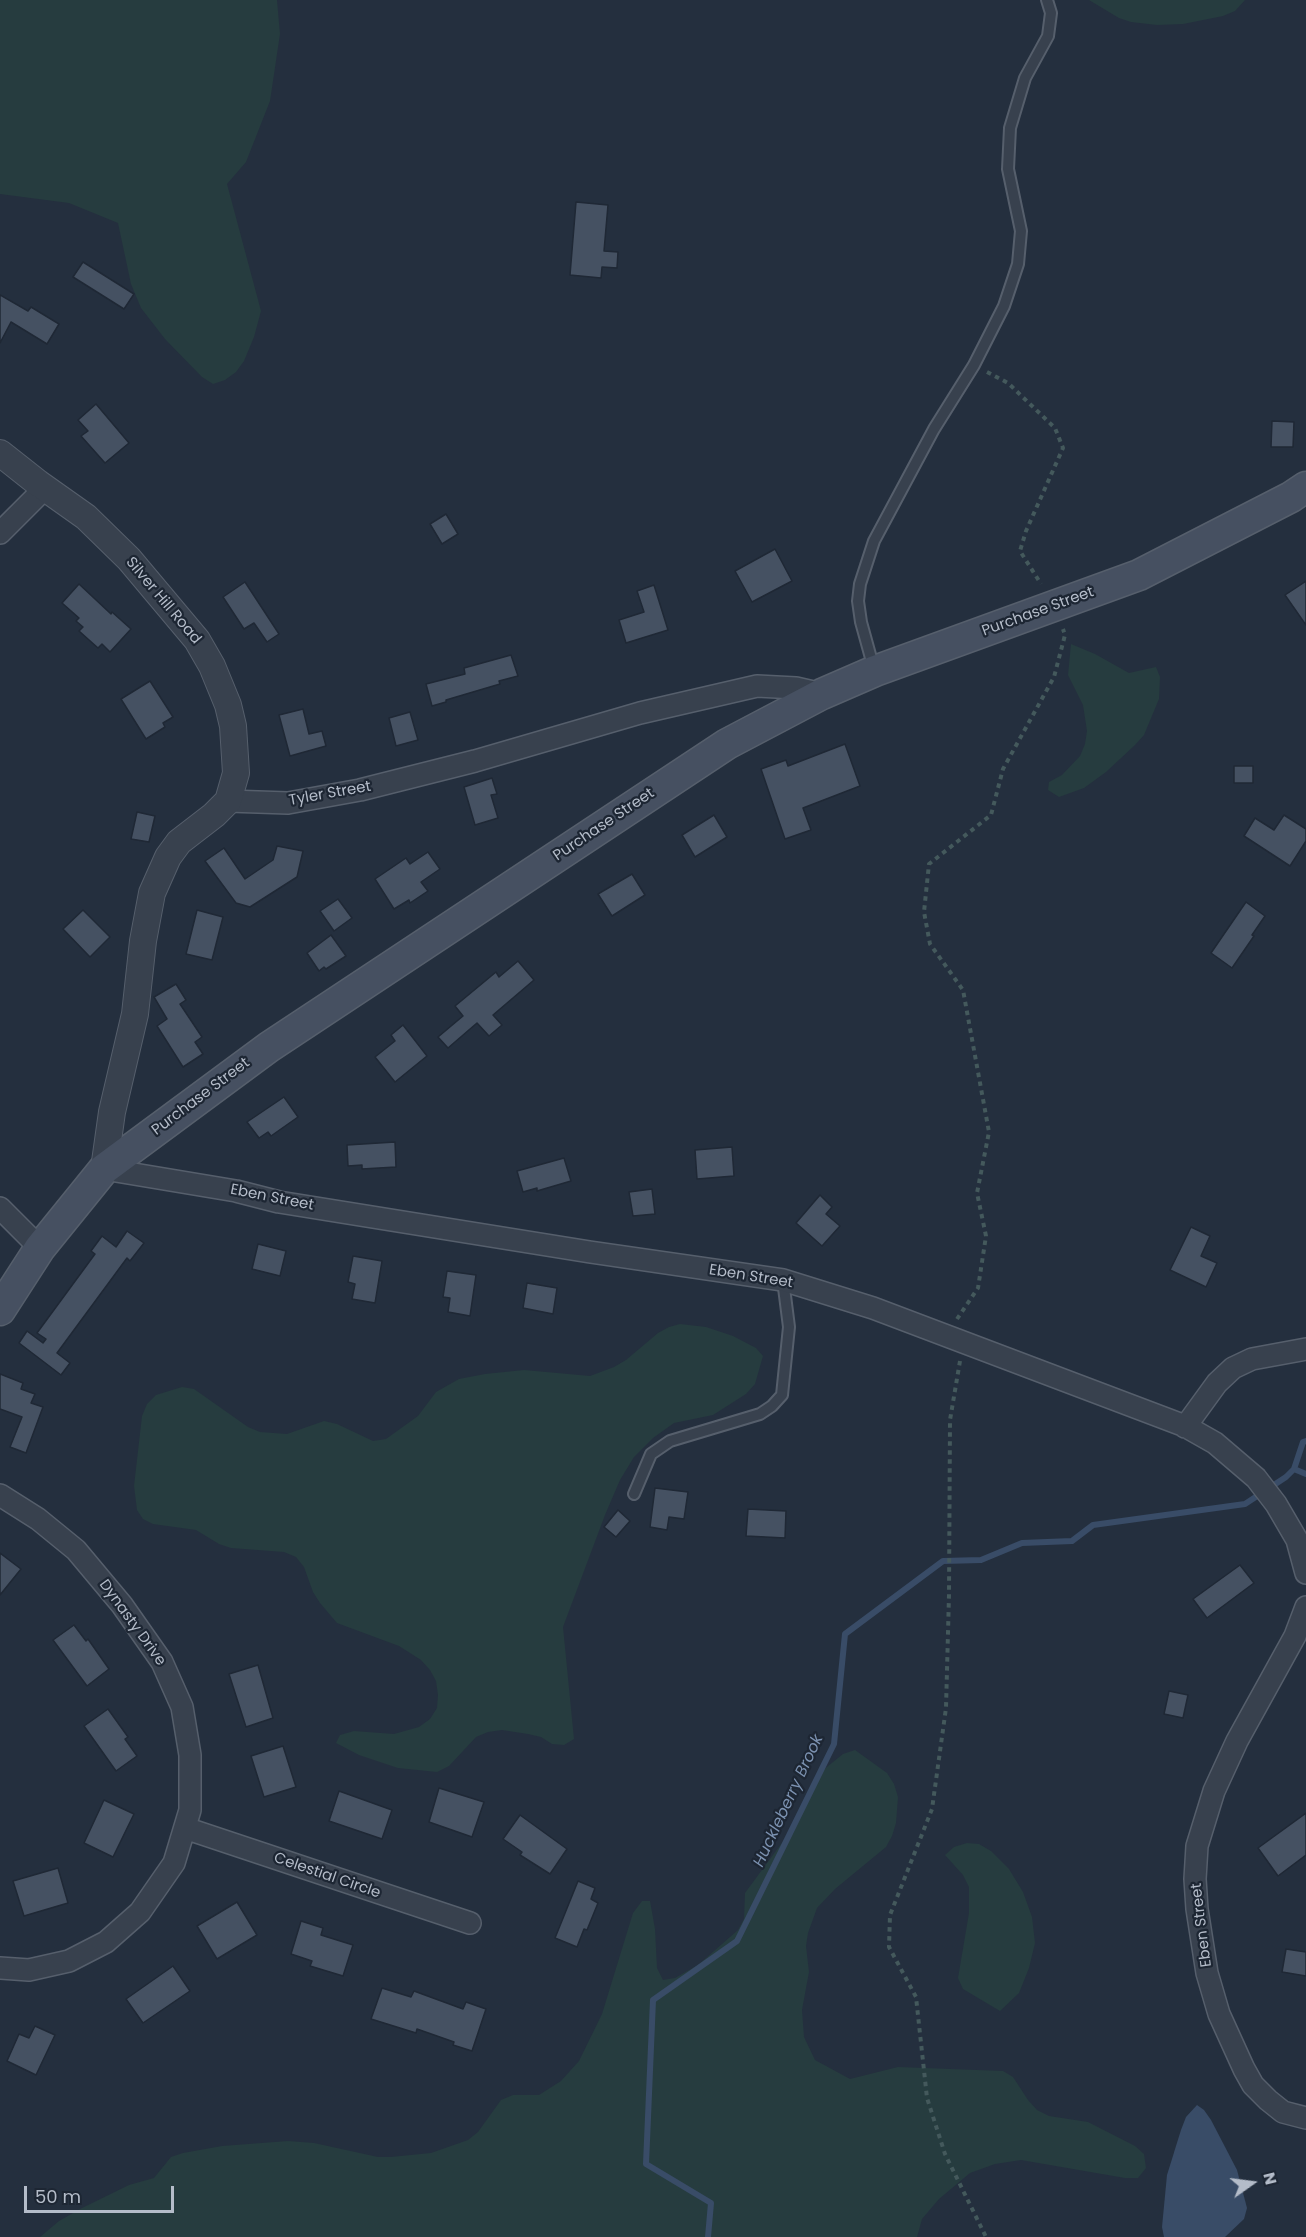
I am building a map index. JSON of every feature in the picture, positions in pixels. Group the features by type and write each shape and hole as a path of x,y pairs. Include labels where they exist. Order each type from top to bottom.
{"main road":[{"name":"Purchase Street","path":"0,1310 40,1248 104,1169 269,1047 727,744 822,694 875,672 1139,575 1291,497 1306,487"}],"street":[{"name":"Silver Hill Road","path":"0,453 86,517 129,559 197,640 212,666 228,705 235,741 236,773 228,801"},
{"path":"0,533 45,488"},
{"name":"Tyler Street","path":"228,801 288,803 349,792 475,761 640,713 757,686 796,688 822,694"},
{"path":"104,1169 112,1112 135,1014 142,941 152,893 168,857 179,842 228,801"},
{"name":"Eben Street","path":"104,1169 236,1191 279,1202 590,1252 783,1280 873,1308 1185,1427 1215,1443 1256,1478 1276,1504 1297,1540 1306,1573"},
{"path":"0,1208 40,1248"},
{"path":"1185,1427 1217,1383 1233,1368 1252,1359 1306,1349"},
{"name":"Dynasty Drive","path":"0,1495 38,1520 76,1550 123,1605 162,1662 182,1707 190,1755 190,1810 174,1863 140,1912 106,1942 69,1961 29,1970 0,1968"},
{"name":"Eben Street","path":"1306,1607 1295,1636 1237,1741 1214,1791 1197,1846 1195,1879 1197,1909 1207,1973 1220,2014 1244,2069 1253,2085 1283,2112 1306,2118"},
{"name":"Celestial Circle","path":"185,1828 470,1923"}],"lane":[{"path":"875,672 861,622 858,601 860,584 874,541 953,396 974,365 1004,306 1018,264 1021,231 1008,169 1010,128 1025,78 1048,36 1051,14 1047,0"},
{"path":"634,1494 651,1454 670,1441 760,1414 782,1395 789,1327 783,1280"}],"path":[{"path":"974,365 1008,383 1055,428 1063,448 1026,531 1020,551 1055,606 1065,635 1054,677 1003,769 991,815 929,864 924,912 930,944 963,990 989,1132 977,1192 986,1236 978,1288 955,1338 950,1420 946,1708 932,1809 890,1915 890,1947 916,1997 927,2098 945,2154 986,2237"}],"green space":[{"path":"0,0 277,0 280,34 270,101 246,162 227,184 261,311 244,361 236,372 225,380 213,384 202,377 165,339 141,308 131,284 118,223 69,203 0,194"},
{"path":"1089,0 1245,0 1235,11 1223,16 1183,24 1157,25 1119,18"},
{"path":"1071,644 1129,673 1156,667 1160,677 1159,699 1144,735 1135,745 1106,772 1084,788 1059,797 1048,790 1049,782 1062,775 1080,756 1087,731 1083,705 1068,675"},
{"path":"680,1324 706,1327 733,1336 756,1348 763,1356 755,1384 746,1394 713,1415 674,1423 653,1438 634,1457 620,1480 563,1627 574,1739 564,1745 552,1744 541,1737 528,1734 502,1730 488,1732 476,1737 449,1766 437,1772 398,1768 359,1755 336,1743 340,1735 354,1731 394,1734 419,1727 430,1719 437,1708 438,1695 436,1681 430,1670 421,1660 399,1646 337,1623 313,1592 304,1567 296,1557 284,1552 231,1548 219,1544 196,1530 153,1524 143,1519 137,1510 134,1486 142,1416 147,1404 156,1395 182,1387 194,1389 248,1427 260,1432 287,1434 324,1421 337,1424 373,1441 386,1439 418,1416 436,1392 459,1379 524,1370 590,1376 614,1367 658,1333"},
{"path":"855,1750 887,1773 894,1784 898,1797 896,1823 886,1847 835,1889 817,1908 808,1933 806,1946 809,1972 802,2010 804,2037 815,2060 850,2079 898,2067 1003,2071 1013,2077 1037,2110 1049,2116 1088,2122 1135,2146 1144,2154 1146,2168 1138,2178 1125,2178 1021,2160 995,2164 970,2173 939,2199 922,2219 917,2237 40,2237 59,2221 82,2208 129,2185 154,2178 171,2157 183,2153 222,2146 288,2141 314,2143 378,2157 391,2157 431,2153 468,2140 478,2132 501,2100 513,2095 539,2095 561,2081 579,2061 602,2014 633,1913 642,1901 650,1901 655,1929 657,1968 663,1980 675,1978 698,1965 738,1930 744,1919 745,1893 784,1840 822,1771 843,1754"},
{"path":"967,1843 979,1844 991,1851 1009,1869 1023,1892 1032,1917 1035,1943 1029,1968 1019,1993 1000,2011 963,1989 958,1978 969,1913 969,1887 963,1875 945,1855 954,1847"}],"water":[{"path":"1197,2105 1211,2120 1237,2170 1247,2208 1244,2219 1225,2237 1164,2237 1162,2227 1167,2175 1186,2117"}],"building":[{"path":"576,202 608,205 604,251 618,252 617,268 602,267 601,278 570,275"},
{"path":"83,262 134,294 124,309 73,277"},
{"path":"0,295 28,311 31,307 59,324 47,344 11,322 0,343"},
{"path":"96,404 129,443 105,463 81,436 88,431 78,420"},
{"path":"1272,421 1294,422 1293,447 1271,447"},
{"path":"446,514 458,534 442,544 430,524"},
{"path":"775,549 792,581 752,602 735,571"},
{"path":"1306,581 1306,625 1285,595"},
{"path":"245,582 279,634 267,642 254,623 244,629 223,597"},
{"path":"79,584 131,629 110,652 102,644 98,648 79,631 83,627 76,621 79,618 62,603"},
{"path":"654,585 668,630 626,643 619,620 644,612 637,591"},
{"path":"511,655 518,676 432,706 426,684 465,674 464,668"},
{"path":"150,681 173,717 163,723 165,727 146,739 121,699"},
{"path":"303,709 309,734 322,731 326,746 290,756 279,715"},
{"path":"410,712 418,740 396,746 389,718"},
{"path":"845,744 860,786 803,808 811,830 785,839 761,769 786,760 788,766"},
{"path":"1234,766 1253,766 1253,783 1234,783"},
{"path":"492,778 497,794 491,795 498,818 475,825 464,787"},
{"path":"137,812 155,816 149,842 131,839"},
{"path":"714,815 727,837 695,857 682,835"},
{"path":"1284,815 1306,829 1306,841 1290,866 1244,836 1255,818 1274,830"},
{"path":"277,846 303,851 297,877 250,907 236,903 205,861 224,848 245,879 273,860"},
{"path":"428,852 440,869 421,882 428,891 410,903 409,900 394,909 375,879 406,858 410,864"},
{"path":"632,874 645,895 612,916 598,894"},
{"path":"338,899 352,918 334,931 320,911"},
{"path":"1246,902 1265,916 1232,968 1211,953"},
{"path":"83,910 110,937 90,957 63,929"},
{"path":"197,910 223,917 212,960 186,954"},
{"path":"331,935 346,956 319,971 307,953"},
{"path":"518,961 534,980 493,1015 502,1025 489,1036 477,1023 448,1048 438,1037 463,1016 455,1006 496,972 499,977"},
{"path":"176,984 186,1000 180,1004 202,1037 195,1042 203,1054 183,1067 157,1026 167,1019 154,997"},
{"path":"403,1025 427,1056 395,1082 375,1057 395,1041 391,1035"},
{"path":"284,1097 298,1117 271,1136 268,1132 259,1138 247,1122"},
{"path":"395,1142 396,1167 362,1169 362,1165 348,1166 347,1145"},
{"path":"732,1147 734,1176 697,1179 695,1150"},
{"path":"564,1158 571,1181 537,1191 537,1188 523,1192 517,1171"},
{"path":"652,1189 655,1214 633,1216 629,1192"},
{"path":"820,1195 832,1207 826,1214 840,1226 822,1246 796,1223"},
{"path":"1191,1227 1210,1236 1201,1256 1217,1263 1206,1287 1170,1270"},
{"path":"127,1231 144,1243 130,1261 127,1258 57,1353 70,1363 61,1375 19,1343 27,1331 43,1343 46,1339 37,1333 95,1254 91,1251 102,1236 116,1247"},
{"path":"258,1244 286,1251 280,1276 252,1269"},
{"path":"353,1256 382,1261 375,1303 352,1299 355,1284 348,1282"},
{"path":"447,1271 476,1275 470,1316 448,1312 450,1298 443,1297"},
{"path":"527,1283 557,1288 553,1314 523,1308"},
{"path":"0,1374 23,1383 21,1389 35,1394 31,1403 43,1407 26,1453 10,1447 22,1417 0,1409"},
{"path":"655,1488 688,1492 684,1519 669,1517 667,1530 650,1527"},
{"path":"748,1509 786,1511 785,1538 746,1536"},
{"path":"618,1510 630,1521 616,1537 604,1527"},
{"path":"0,1553 21,1569 0,1595"},
{"path":"1240,1565 1254,1583 1207,1618 1193,1599"},
{"path":"74,1625 86,1641 88,1639 109,1669 87,1686 53,1640"},
{"path":"258,1665 273,1718 246,1727 229,1674"},
{"path":"1169,1691 1188,1695 1183,1718 1164,1714"},
{"path":"108,1709 128,1737 125,1739 137,1756 116,1771 84,1726"},
{"path":"283,1746 296,1787 264,1797 251,1756"},
{"path":"439,1788 484,1802 472,1837 429,1822"},
{"path":"339,1791 392,1810 382,1839 329,1821"},
{"path":"104,1800 134,1814 113,1857 84,1843"},
{"path":"1306,1813 1306,1855 1278,1876 1258,1848"},
{"path":"520,1815 567,1849 550,1874 520,1855 522,1852 503,1839"},
{"path":"58,1868 68,1903 24,1916 13,1881"},
{"path":"578,1881 595,1888 591,1899 598,1903 577,1947 555,1938"},
{"path":"237,1902 257,1935 217,1959 197,1926"},
{"path":"301,1921 323,1928 321,1935 353,1945 343,1976 310,1966 312,1961 291,1954"},
{"path":"1286,1949 1306,1952 1306,1976 1282,1972"},
{"path":"173,1966 190,1991 143,2023 126,1999"},
{"path":"382,1988 411,1997 414,1991 463,2009 466,2002 486,2009 472,2051 417,2029 416,2033 371,2019"},
{"path":"35,2026 55,2035 36,2075 7,2061 19,2034 29,2038"}],"waterway":[{"name":"Huckleberry Brook","path":"708,2237 711,2203 646,2164 653,2000 737,1941 834,1744 845,1634 943,1561 981,1560 1022,1543 1072,1541 1093,1525 1245,1504 1286,1477 1294,1469 1303,1442 1306,1441"},
{"path":"1294,1469 1306,1474"}]}
